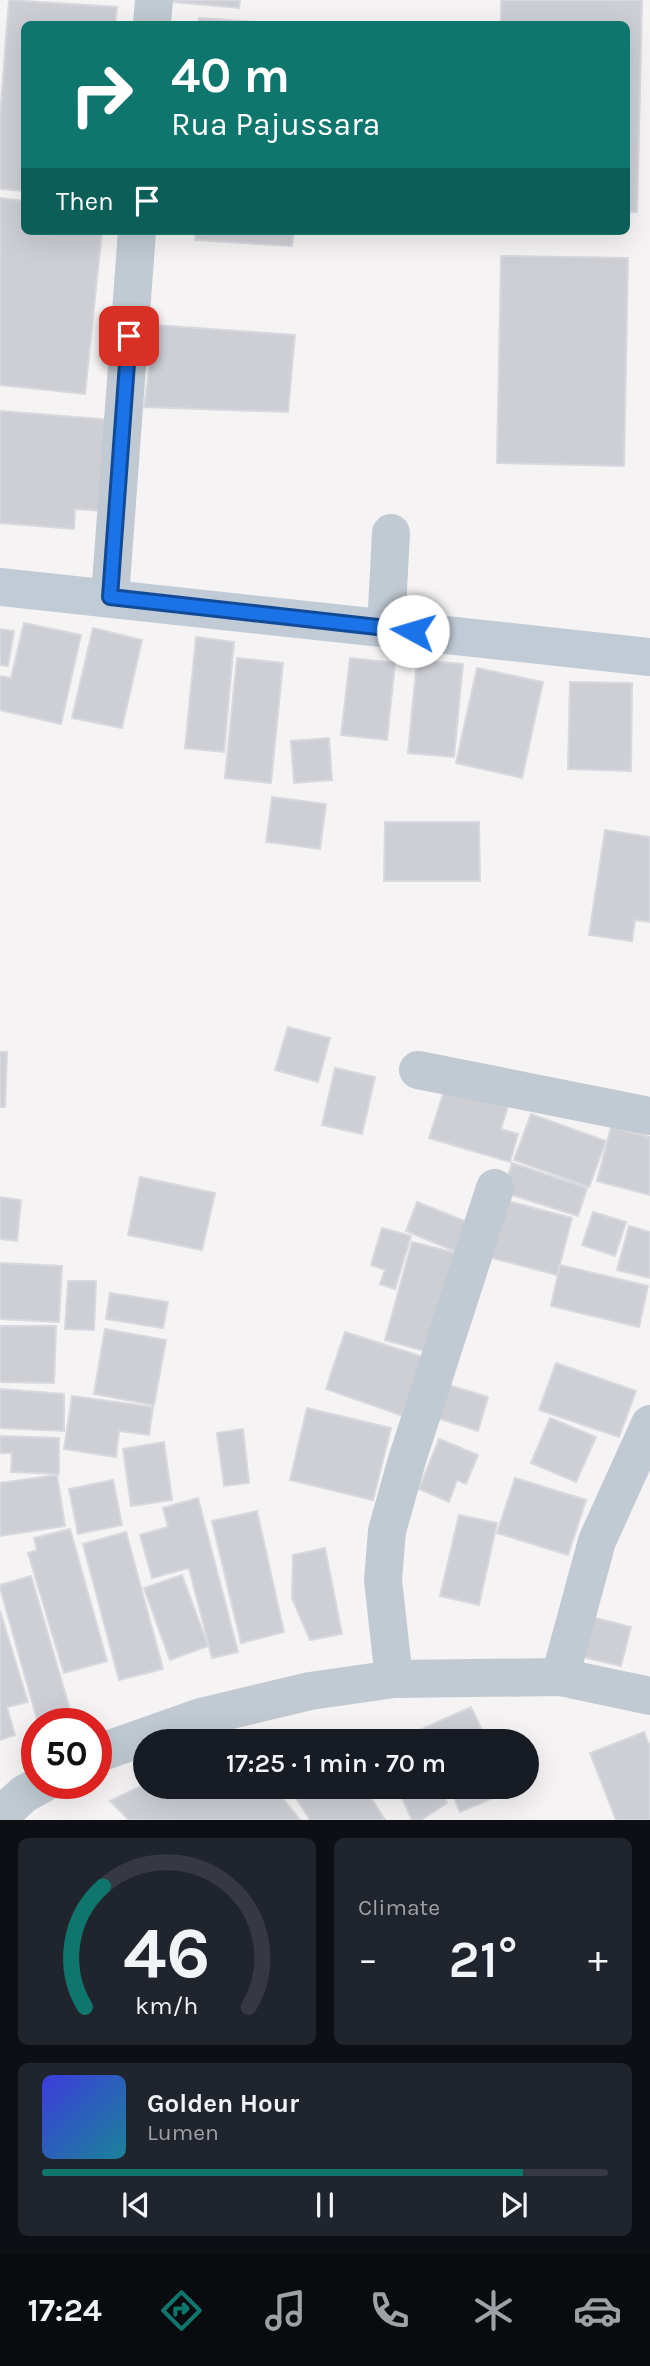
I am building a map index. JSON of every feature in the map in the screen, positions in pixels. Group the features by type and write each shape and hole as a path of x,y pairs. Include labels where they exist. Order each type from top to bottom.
{"main road":[{"path":"0,587 650,657"}],"street":[{"path":"152,21 154,0"},
{"path":"110,597 137,235"},
{"path":"386,628 391,533"},
{"path":"418,1070 650,1115"},
{"path":"394,1679 383,1580 387,1531 407,1460 495,1188"},
{"path":"560,1677 597,1541 650,1424"},
{"path":"112,1748 201,1717 310,1691 394,1679 560,1677 650,1696"},
{"path":"0,1816 21,1797"}],"building":[{"path":"9,0 117,7 115,21 21,21 21,191 0,189 0,117"},
{"path":"174,0 240,0 239,8"},
{"path":"501,0 642,0 637,212 630,212 630,21 501,21"},
{"path":"199,18 241,21 198,21"},
{"path":"0,198 21,201 21,235 102,235 85,394 0,385"},
{"path":"196,235 293,235 292,246 195,240"},
{"path":"501,256 628,258 624,466 497,463"},
{"path":"155,325 295,335 288,412 144,407"},
{"path":"0,411 112,420 105,511 75,509 74,529 0,523"},
{"path":"24,623 81,635 61,724 0,710 0,676 11,678"},
{"path":"93,628 142,640 122,728 72,718"},
{"path":"0,629 14,631 8,666 0,665"},
{"path":"196,637 234,642 224,752 185,748"},
{"path":"237,658 283,663 271,783 225,778"},
{"path":"350,658 395,663 387,740 341,735"},
{"path":"417,660 463,664 454,757 408,753"},
{"path":"477,668 543,682 522,778 456,763"},
{"path":"570,682 632,683 631,771 568,769"},
{"path":"329,738 332,780 294,783 291,741"},
{"path":"272,797 326,804 320,849 266,842"},
{"path":"385,822 479,822 480,881 384,881"},
{"path":"605,830 650,837 650,922 635,920 632,941 589,935"},
{"path":"288,1027 330,1038 318,1082 275,1070"},
{"path":"0,1052 7,1052 5,1107 0,1107"},
{"path":"335,1068 375,1077 362,1134 322,1125"},
{"path":"445,1088 508,1106 501,1129 518,1134 510,1162 429,1138"},
{"path":"531,1114 606,1141 589,1187 514,1160"},
{"path":"611,1127 650,1137 650,1195 597,1181"},
{"path":"512,1163 587,1188 578,1216 503,1192"},
{"path":"140,1177 215,1193 202,1250 128,1235"},
{"path":"0,1197 21,1200 17,1241 0,1239"},
{"path":"500,1199 572,1218 557,1275 485,1256"},
{"path":"417,1202 470,1223 459,1253 406,1231"},
{"path":"593,1212 626,1222 615,1256 582,1245"},
{"path":"629,1226 650,1232 650,1278 617,1270"},
{"path":"382,1228 411,1236 395,1289 380,1284 385,1270 371,1265"},
{"path":"412,1242 456,1253 428,1352 385,1340"},
{"path":"0,1263 62,1266 59,1322 0,1319"},
{"path":"560,1265 648,1286 639,1327 551,1306"},
{"path":"68,1281 96,1281 94,1330 65,1329"},
{"path":"110,1293 168,1302 163,1328 106,1319"},
{"path":"0,1326 56,1326 54,1383 0,1382"},
{"path":"105,1329 166,1340 154,1405 94,1394"},
{"path":"345,1332 423,1357 403,1416 326,1389"},
{"path":"556,1363 636,1391 619,1437 539,1410"},
{"path":"435,1381 488,1397 478,1431 425,1414"},
{"path":"0,1389 64,1394 64,1431 0,1428"},
{"path":"72,1396 153,1407 149,1435 119,1431 116,1457 64,1449"},
{"path":"307,1408 391,1428 373,1500 290,1480"},
{"path":"550,1418 596,1437 576,1482 531,1463"},
{"path":"243,1429 249,1483 224,1486 217,1433"},
{"path":"0,1436 59,1438 59,1474 11,1472 12,1453 0,1453"},
{"path":"439,1439 478,1455 466,1484 457,1480 449,1502 419,1489"},
{"path":"164,1442 172,1500 131,1506 123,1449"},
{"path":"57,1475 65,1526 0,1536 0,1483"},
{"path":"515,1478 586,1500 568,1555 497,1533"},
{"path":"113,1480 122,1525 78,1534 69,1489"},
{"path":"198,1498 238,1652 212,1658 189,1568 152,1578 140,1535 168,1527 163,1508"},
{"path":"257,1511 284,1632 241,1643 212,1521"},
{"path":"459,1515 497,1523 479,1605 440,1596"},
{"path":"70,1529 107,1661 64,1673 28,1553 37,1550 34,1538"},
{"path":"126,1532 163,1669 119,1680 83,1544"},
{"path":"325,1548 342,1634 310,1640 292,1598 293,1555"},
{"path":"182,1575 208,1646 170,1660 144,1588"},
{"path":"31,1576 70,1708 34,1708 0,1585"},
{"path":"0,1611 28,1702 7,1707 15,1735 0,1740"},
{"path":"584,1615 631,1627 621,1666 575,1655"},
{"path":"471,1707 481,1729 422,1729"},
{"path":"644,1732 650,1747 650,1820 616,1820 590,1753"},
{"path":"133,1790 133,1799 283,1799 300,1820 129,1820 110,1801"},
{"path":"297,1799 372,1799 385,1820 310,1820"},
{"path":"402,1799 445,1799 447,1803 421,1820 412,1820"},
{"path":"454,1799 490,1799 460,1812"}],"route":[{"path":"129,336 110,597 413,631"}]}
